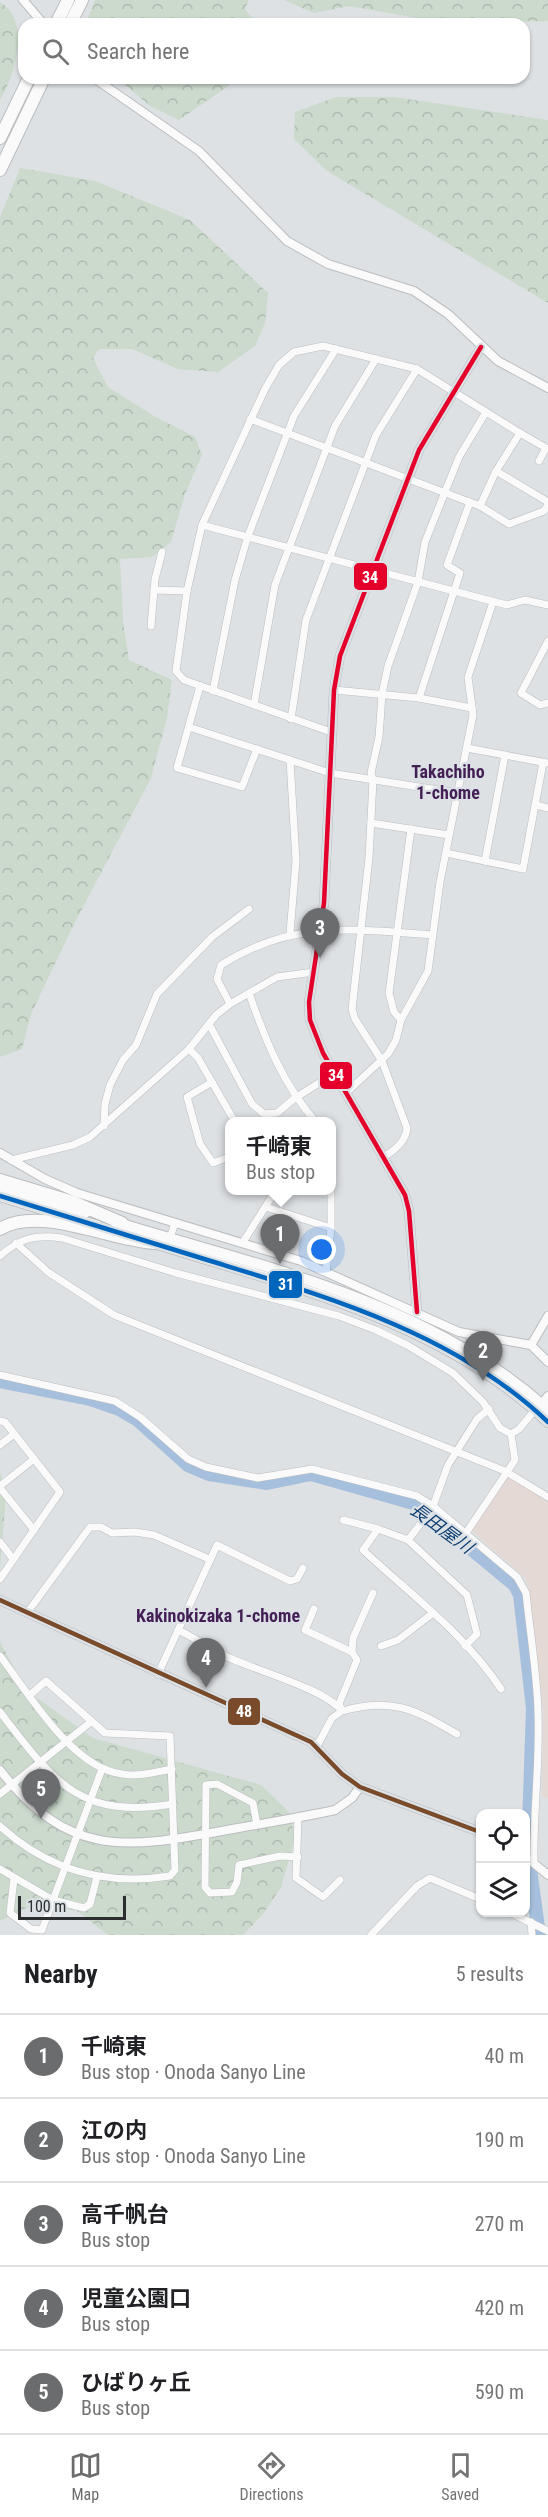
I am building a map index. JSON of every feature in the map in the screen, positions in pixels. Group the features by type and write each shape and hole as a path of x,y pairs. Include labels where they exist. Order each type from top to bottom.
{"highway":[{"path":"59,18 68,0"},
{"path":"73,18 82,0"},
{"path":"0,138 25,84"},
{"path":"0,170 41,84"},
{"path":"0,1179 73,1202 122,1223"},
{"path":"0,1229 13,1223 38,1220 131,1242 154,1243"}],"main road":[{"path":"0,1187 315,1284 404,1318 442,1336 480,1359 543,1405 548,1422"},
{"path":"0,1196 314,1293 395,1324 455,1354 543,1405"}],"street":[{"path":"23,0 38,18"},
{"path":"103,84 199,152 287,241 328,264 414,291 448,314 498,361 548,388"},
{"path":"331,732 184,680 176,671 187,591 202,525 265,389 286,357 312,346 336,349 417,369 546,448 539,461"},
{"path":"417,1312 410,1211 400,1183 312,1028 309,1002 322,929 331,732 334,690 340,656 407,478 429,431 481,347"},
{"path":"213,691 235,579 248,536 287,433 336,349"},
{"path":"255,705 270,605 289,548 335,426 376,359"},
{"path":"291,719 306,620 376,435 417,369"},
{"path":"385,1156 401,1143 406,1136 407,1128 382,1061 354,1019 352,1009 371,823 373,780 371,773 379,737 382,694 388,666 418,582 425,542 443,492 459,457 486,412"},
{"path":"250,419 480,506 510,524 544,511 548,503 496,471"},
{"path":"480,506 496,471 520,432"},
{"path":"419,698 460,573 447,565 470,502"},
{"path":"202,525 493,602 507,605 525,600 548,605"},
{"path":"151,626 154,590 162,552"},
{"path":"154,590 187,591"},
{"path":"347,1092 382,1061 396,1040 401,1020 428,971 449,835 467,748 472,708 468,677 493,602"},
{"path":"548,641 521,693 540,705 548,703"},
{"path":"200,686 177,768 242,787 257,749"},
{"path":"334,690 419,698 472,708"},
{"path":"189,727 330,773 457,793"},
{"path":"446,853 523,869 546,763 467,748"},
{"path":"484,861 505,755"},
{"path":"290,760 296,850 290,933"},
{"path":"536,805 548,808"},
{"path":"371,823 449,835"},
{"path":"401,1020 394,1012 389,993 411,830"},
{"path":"104,1125 105,1104 111,1085 123,1060 136,1045 157,994 212,937 249,909"},
{"path":"230,1004 217,979 220,965 290,933 322,929 432,935"},
{"path":"11,1160 73,1145 90,1137 142,1088 189,1049 209,1024 230,1004 277,977 314,972"},
{"path":"249,993 261,1027 296,1098 312,1117"},
{"path":"209,1024 256,1109 270,1116 336,1073"},
{"path":"189,1049 198,1058 232,1117"},
{"path":"212,1082 187,1097 200,1144 213,1163 225,1158"},
{"path":"0,1153 77,1193 243,1242 326,1271 459,1332 531,1345 540,1351 548,1362"},
{"path":"243,1242 274,1195"},
{"path":"326,1271 331,1228 329,1195"},
{"path":"266,1207 331,1228"},
{"path":"170,1238 175,1223"},
{"path":"0,1256 16,1243 38,1235 62,1239 358,1323 393,1337 437,1362 465,1383 489,1409 500,1428 510,1434 515,1460 466,1533"},
{"path":"16,1243 48,1272 114,1316 505,1472 548,1497"},
{"path":"531,1345 548,1316"},
{"path":"0,1375 115,1401 140,1417 188,1459 206,1467 258,1478 312,1469 417,1496 466,1533 517,1577 526,1593 538,1710 539,1784 533,1822 534,1863"},
{"path":"510,1434 519,1429 543,1405"},
{"path":"408,1540 433,1507 448,1465 477,1419 489,1409"},
{"path":"0,1421 5,1422 60,1492 0,1579"},
{"path":"0,1445 14,1434"},
{"path":"34,1459 0,1487 34,1530"},
{"path":"343,1520 408,1540 467,1595 477,1634 465,1646"},
{"path":"27,1613 90,1527 100,1527 112,1533 135,1532 154,1535 209,1559"},
{"path":"378,1529 363,1550 433,1613 465,1646 501,1689"},
{"path":"0,1542 13,1559"},
{"path":"158,1674 217,1545 290,1581 297,1579 303,1568"},
{"path":"352,1652 353,1638 373,1593"},
{"path":"0,1600 317,1746 342,1774 360,1787 476,1830"},
{"path":"314,1609 305,1630 352,1652 357,1660 339,1704 342,1711"},
{"path":"381,1646 398,1640 433,1613"},
{"path":"178,1630 221,1654 301,1686 337,1705 342,1711"},
{"path":"0,1656 66,1742 82,1757 102,1769 128,1775 172,1769"},
{"path":"0,1826 23,1845 65,1868 97,1876 140,1881 170,1876 175,1870 170,1736 105,1733 46,1681 30,1695"},
{"path":"317,1746 332,1718 342,1711 364,1705 393,1704 417,1712 457,1734"},
{"path":"0,1712 39,1763 60,1783 90,1801 114,1807 137,1809 172,1804"},
{"path":"0,1794 92,1721"},
{"path":"14,1879 10,1913 31,1929 42,1930 102,1769"},
{"path":"0,1770 11,1785 40,1813 78,1834 121,1844 144,1844 335,1810 352,1798 360,1787"},
{"path":"257,1825 253,1803 217,1784 206,1785 206,1887 210,1893 232,1892 237,1882 239,1864 280,1856 298,1857"},
{"path":"298,1817 296,1878 322,1897 340,1880"},
{"path":"530,1860 548,1875"},
{"path":"0,1869 53,1900 84,1908 90,1904 97,1876"},
{"path":"370,1935 417,1886 430,1878 476,1897"},
{"path":"519,1917 548,1931"},
{"path":"532,1935 534,1924"}],"shaded area":[{"path":"510,1470 548,1493 548,1798 542,1797 543,1710 529,1589 524,1577 472,1531"}],"green space":[{"path":"95,0 249,0 245,9 252,18 88,18"},
{"path":"284,0 548,0 548,21 530,21 530,18 417,18 349,6 314,13"},
{"path":"0,2 10,11 16,22 18,49 11,77 0,100"},
{"path":"124,84 231,84 179,120 150,106"},
{"path":"336,97 394,97 548,120 548,303 327,171 294,139 295,112"},
{"path":"20,168 95,181 190,220 268,293 265,323 255,346 218,372 178,369 132,349 99,349 93,358 108,387 154,416 195,437 202,455 185,494 171,542 152,557 120,559 123,622 129,660 172,680 167,718 151,778 73,926 31,1014 22,1049 0,1057 0,217"},
{"path":"0,1472 6,1495 0,1569"},
{"path":"0,1642 27,1691 93,1738 261,1785 290,1813 295,1839 281,1887 263,1914 243,1935 108,1935 77,1911 35,1904 0,1921"}],"waterway":[{"name":"長田屋川","path":"0,1381 90,1399 119,1409 138,1420 188,1465 209,1474 267,1483 311,1474 417,1504 515,1585 520,1595 533,1708 528,1855 539,1935"}],"transit line":[{"name":"34","path":"417,1312 409,1211 405,1195 323,1053 310,1020 309,1002 324,903 334,690 340,656 419,450 481,347"},
{"name":"31","path":"0,1196 303,1290 391,1323 474,1365 548,1422"},
{"name":"48","path":"0,1600 311,1742 342,1774 360,1787 476,1830"}],"place":[{"name":"高千帆台","path":"320,958"},
{"name":"千崎東","path":"280,1264"},
{"name":"江の内","path":"483,1381"},
{"name":"児童公園口","path":"206,1688"},
{"name":"ひばりヶ丘","path":"41,1819"}],"district":[{"name":"Takachiho 1-chome","path":"448,781"},
{"name":"Kakinokizaka 1-chome","path":"218,1615"}]}
